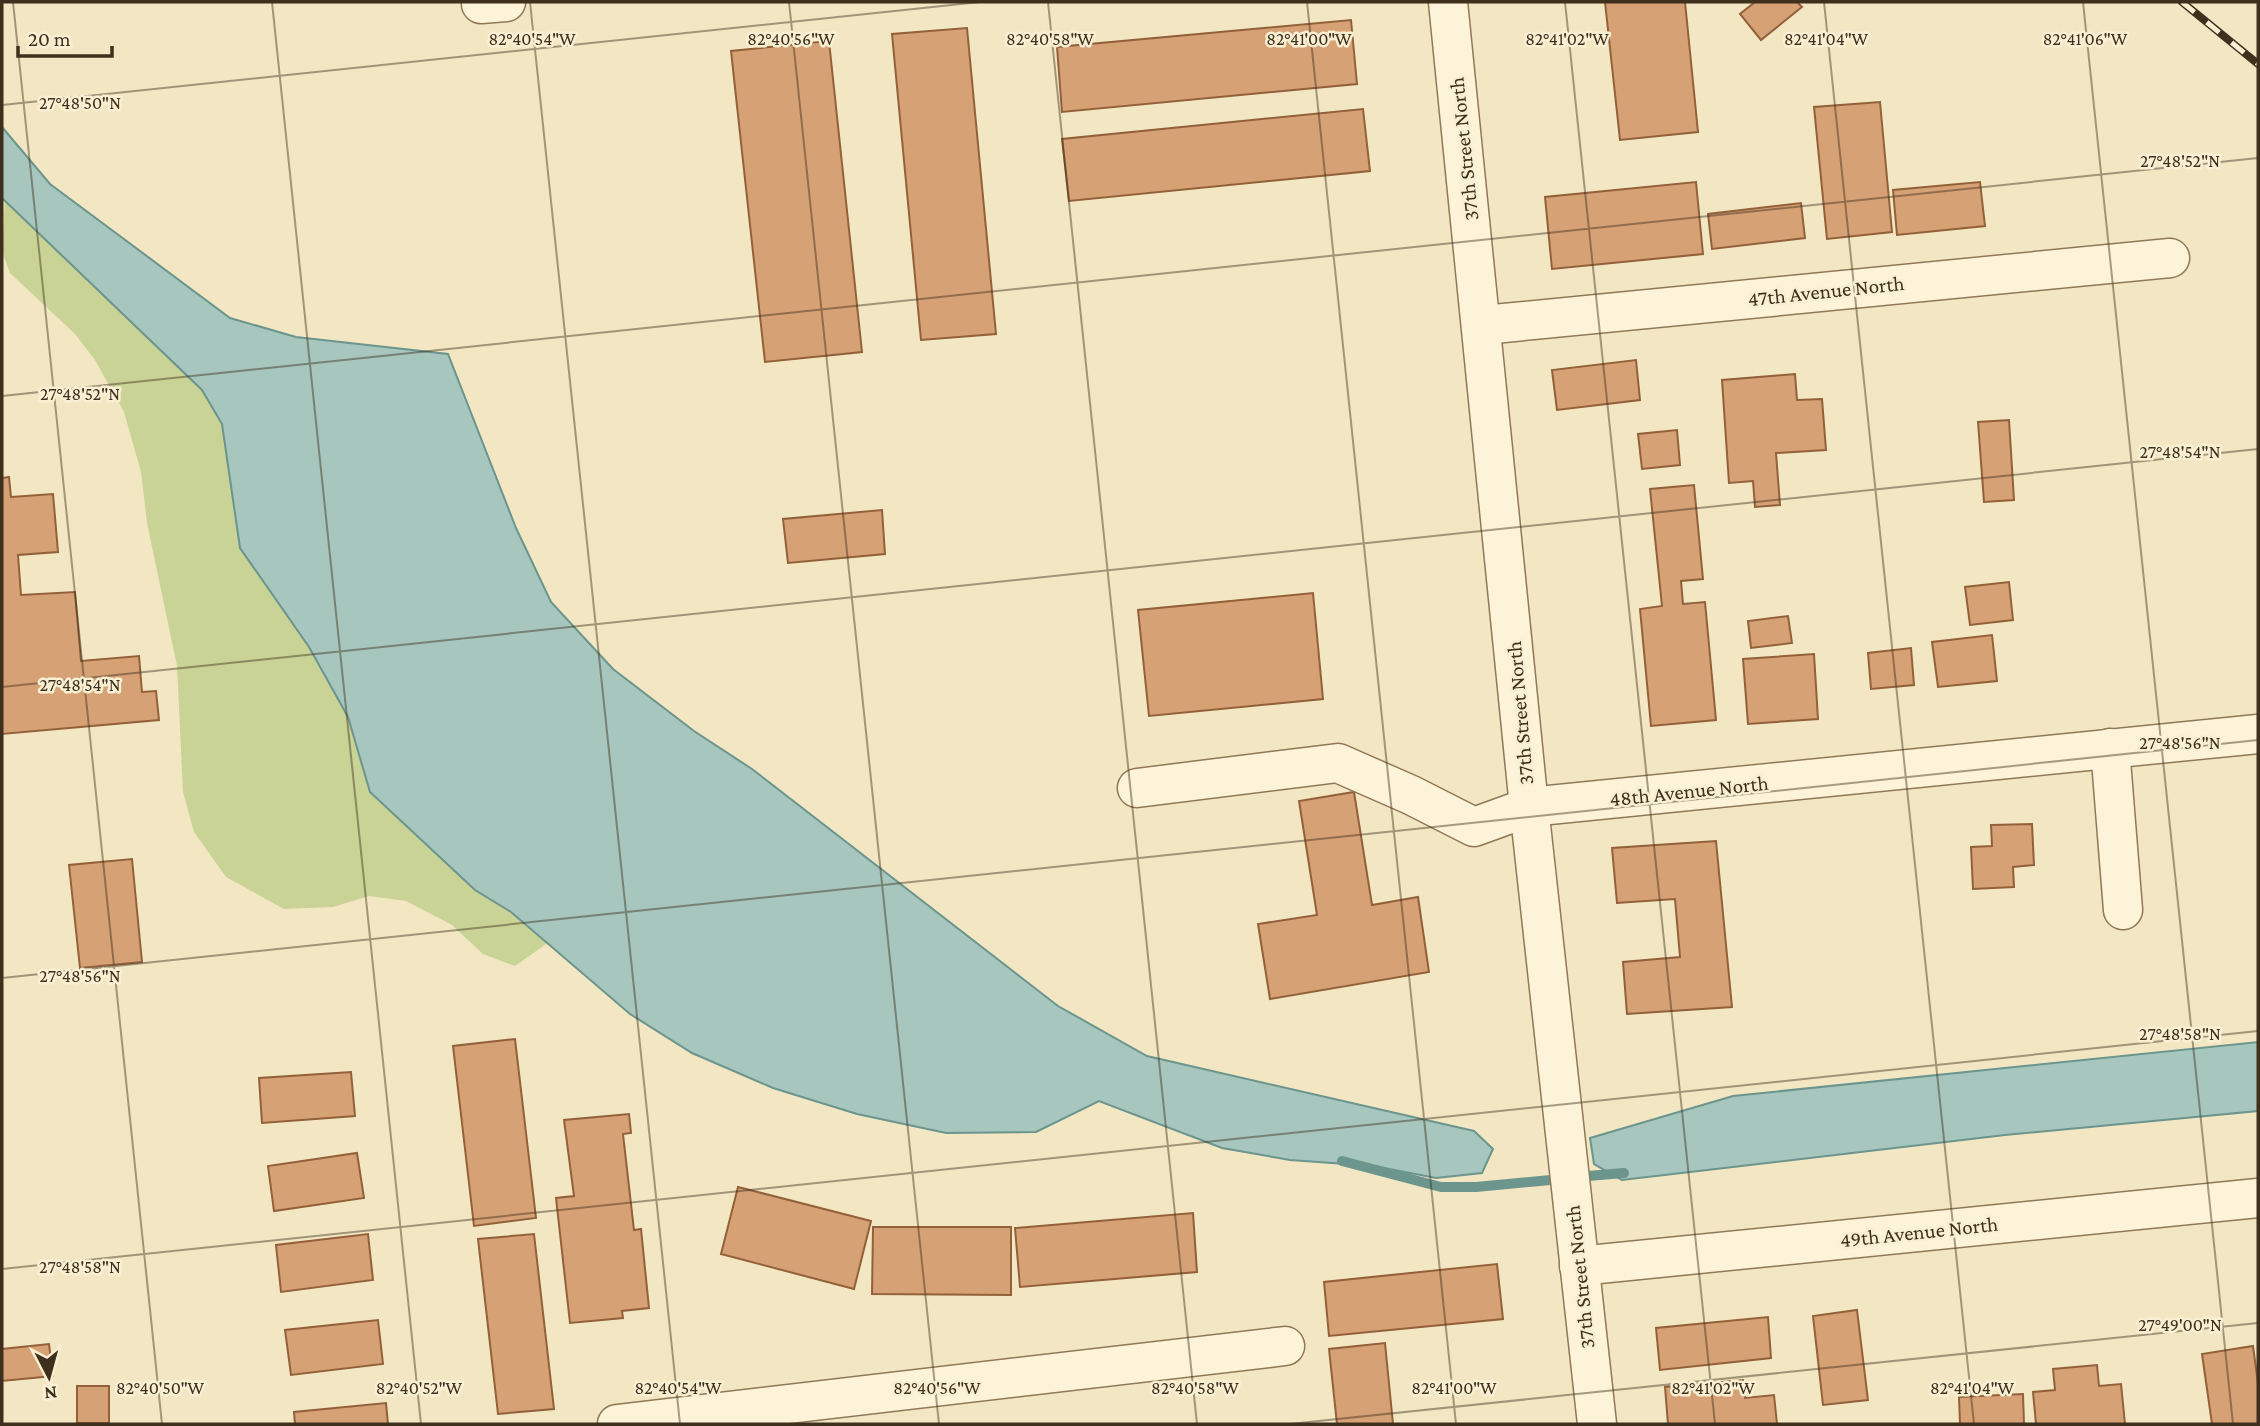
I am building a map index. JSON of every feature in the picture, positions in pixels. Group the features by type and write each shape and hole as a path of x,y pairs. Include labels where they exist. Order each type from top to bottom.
{"street":[{"name":"37th Street North","path":"1448,2 1483,325 1529,807 1597,1424"},
{"name":"47th Avenue North","path":"1483,325 2169,258"},
{"name":"48th Avenue North","path":"1137,788 1338,763 1474,827 1529,807 2258,734"},
{"path":"2110,748 2123,910"},
{"name":"49th Avenue North","path":"1577,1250 2258,1198"},
{"path":"630,1423 1285,1346"}],"green space":[{"path":"5,201 202,390 222,423 241,548 309,647 348,717 370,792 475,890 511,912 549,942 515,966 483,954 452,925 406,901 369,896 333,907 284,909 226,877 194,832 183,792 177,666 147,523 141,472 124,412 95,360 75,334 10,273 2,251"}],"water":[{"path":"2,127 50,184 230,318 296,337 448,354 516,528 551,602 613,669 694,731 752,769 1058,1006 1147,1056 1474,1131 1493,1149 1482,1173 1436,1178 1374,1166 1290,1160 1222,1148 1099,1101 1036,1132 946,1133 857,1114 773,1088 692,1053 630,1014 511,912 475,890 370,792 348,717 309,647 240,548 222,424 202,390 2,198"},
{"path":"2258,1042 2258,1111 2005,1135 1622,1180 1594,1164 1590,1138 1733,1096"}],"building":[{"path":"1605,2 1685,2 1698,132 1620,140"},
{"path":"1755,2 1797,2 1802,7 1761,40 1740,14"},
{"path":"1351,20 1357,84 1062,112 1057,47"},
{"path":"967,28 996,334 921,340 892,34"},
{"path":"829,41 862,352 765,362 731,51"},
{"path":"1880,102 1892,232 1827,239 1814,107"},
{"path":"1363,109 1370,171 1069,201 1062,139"},
{"path":"1696,182 1703,254 1552,269 1545,197"},
{"path":"1980,182 1985,226 1897,235 1893,190"},
{"path":"1801,203 1805,238 1712,249 1708,214"},
{"path":"1636,360 1640,400 1557,410 1552,370"},
{"path":"1795,374 1797,400 1822,399 1826,450 1776,453 1780,505 1755,507 1753,481 1729,483 1722,380"},
{"path":"2009,420 2014,500 1984,502 1978,422"},
{"path":"1677,430 1680,465 1642,469 1638,434"},
{"path":"9,477 11,497 53,494 58,552 18,555 21,595 75,592 81,661 139,656 142,692 156,691 159,720 2,734 2,478"},
{"path":"1694,485 1703,579 1681,581 1683,604 1705,602 1716,720 1651,726 1640,609 1662,606 1650,489"},
{"path":"882,510 885,554 788,563 783,519"},
{"path":"2009,582 2013,620 1970,625 1965,587"},
{"path":"1313,593 1323,699 1149,716 1138,610"},
{"path":"1788,616 1792,643 1751,648 1748,621"},
{"path":"1992,635 1997,681 1938,687 1932,642"},
{"path":"1911,648 1914,685 1871,689 1868,653"},
{"path":"1814,654 1818,719 1748,724 1743,659"},
{"path":"1354,792 1372,905 1418,897 1429,972 1270,999 1258,924 1317,915 1299,801"},
{"path":"2032,824 2034,865 2013,867 2014,887 1973,889 1971,847 1992,846 1991,825"},
{"path":"1716,841 1732,1007 1627,1014 1623,962 1680,957 1675,899 1617,903 1612,848"},
{"path":"132,859 142,962 80,968 69,865"},
{"path":"515,1039 536,1218 474,1226 453,1046"},
{"path":"351,1072 355,1116 262,1123 259,1078"},
{"path":"629,1114 631,1133 623,1134 634,1230 641,1229 649,1308 622,1311 623,1318 570,1323 556,1198 574,1196 564,1120"},
{"path":"357,1153 364,1198 274,1211 268,1166"},
{"path":"738,1187 871,1221 854,1289 721,1254"},
{"path":"1193,1213 1197,1272 1020,1287 1015,1228"},
{"path":"873,1227 1011,1227 1011,1295 872,1294"},
{"path":"368,1234 373,1280 281,1292 276,1245"},
{"path":"534,1234 554,1409 498,1414 478,1239"},
{"path":"1497,1264 1503,1319 1329,1336 1324,1282"},
{"path":"1857,1310 1868,1400 1823,1405 1813,1316"},
{"path":"1768,1317 1771,1358 1660,1370 1656,1328"},
{"path":"378,1320 383,1364 291,1375 285,1330"},
{"path":"1385,1343 1393,1424 1337,1424 1329,1349"},
{"path":"49,1344 53,1376 2,1381 2,1349"},
{"path":"2253,1346 2258,1383 2258,1424 2212,1424 2202,1354"},
{"path":"2097,1365 2099,1386 2121,1384 2125,1424 2036,1424 2033,1392 2055,1390 2053,1369"},
{"path":"1743,1380 1745,1398 1774,1395 1777,1424 1668,1424 1665,1387"},
{"path":"77,1386 109,1386 109,1423 77,1423"},
{"path":"2023,1394 2024,1424 1960,1424 1959,1397"},
{"path":"386,1403 388,1424 295,1424 294,1412"}],"waterway":[{"path":"1342,1161 1441,1187 1476,1187 1561,1179"},
{"path":"1576,1177 1624,1173"}],"railway":[{"path":"2182,2 2258,64"}]}
